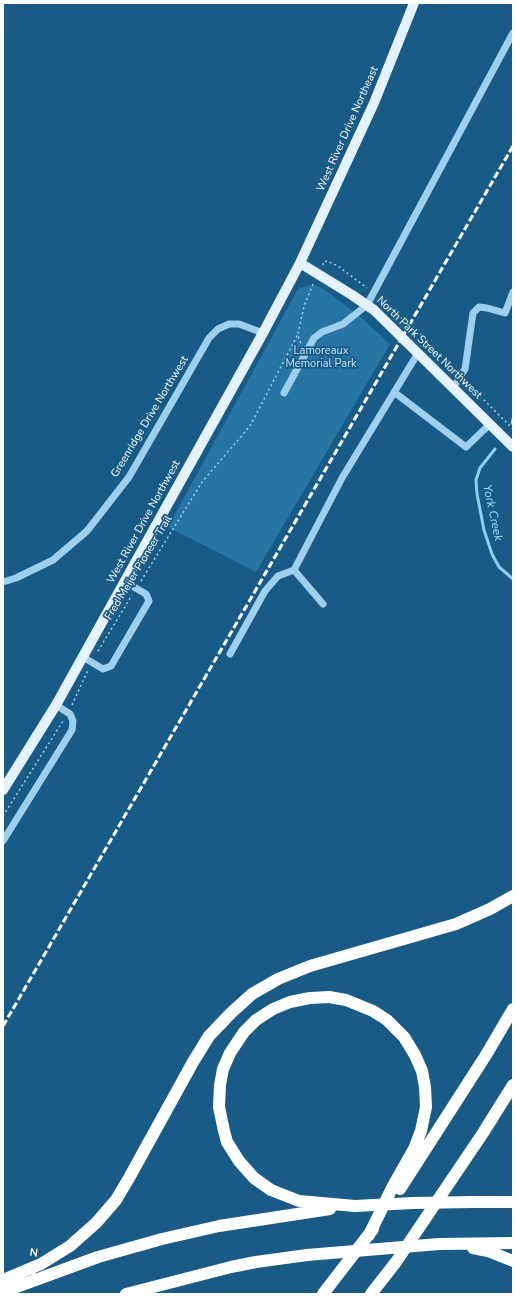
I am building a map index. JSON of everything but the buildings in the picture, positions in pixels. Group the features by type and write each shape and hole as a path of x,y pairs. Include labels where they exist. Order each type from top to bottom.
{"highway":[{"path":"3,1280 41,1264 70,1246 96,1223 116,1200 193,1062 210,1036 230,1013 252,994 278,979 310,966 456,924 490,909 513,896"},
{"path":"355,1206 299,1201 271,1190 254,1178 246,1170 227,1142 221,1118 219,1097 221,1076 226,1062 234,1046 249,1026 273,1009 290,1002 310,998 329,997 346,1000 373,1011 393,1025 404,1037 415,1055 422,1071 426,1107 421,1131 414,1149 393,1186 369,1235"},
{"path":"323,1294 369,1235 438,1132 513,1009"},
{"path":"371,1294 396,1262 483,1133 513,1085"},
{"path":"3,1292 98,1257 162,1239 219,1226 355,1206 406,1203 513,1202"},
{"path":"126,1294 231,1267 307,1255 438,1244 513,1242"},
{"path":"452,1244 488,1251 513,1261"},
{"path":"381,1294 396,1262"}],"main road":[{"name":"West River Drive Northeast","path":"300,263 374,103 414,3"},
{"name":"North Park Street Northwest","path":"300,263 352,294 374,310 513,447"},
{"name":"West River Drive Northwest","path":"3,790 56,705 88,659 125,582 263,333 300,263"}],"street":[{"path":"284,393 314,338 322,332 343,324 367,305 513,33"},
{"path":"453,388 465,369 473,313 479,307 505,313 513,292"},
{"name":"Greenridge Drive Northwest","path":"3,582 16,578 53,560 86,531 129,477 209,338 218,329 229,324 238,324 263,333"},
{"path":"230,654 265,591 278,576 294,570 342,478 418,353"},
{"path":"394,392 466,448 490,424"},
{"path":"294,570 323,604"},
{"path":"88,659 103,669 111,666 149,601 146,594 125,582"},
{"path":"3,841 72,730 73,721 68,712 56,705"}],"path":[{"name":"Fred Meijer Pioneer Trail","path":"3,816 68,712 88,659 136,588 202,482 250,426 298,334"}],"green space":[{"name":"Lamoreaux Memorial Park","path":"310,285 320,287 336,298 364,320 390,344 256,572 168,527 298,289"}],"waterway":[{"name":"York Creek","path":"512,423 513,419"},
{"name":"York Creek","path":"495,449 480,468 476,480 477,494 484,530 492,554 499,567 513,579"}],"railway":[{"path":"3,1026 513,146"}]}
